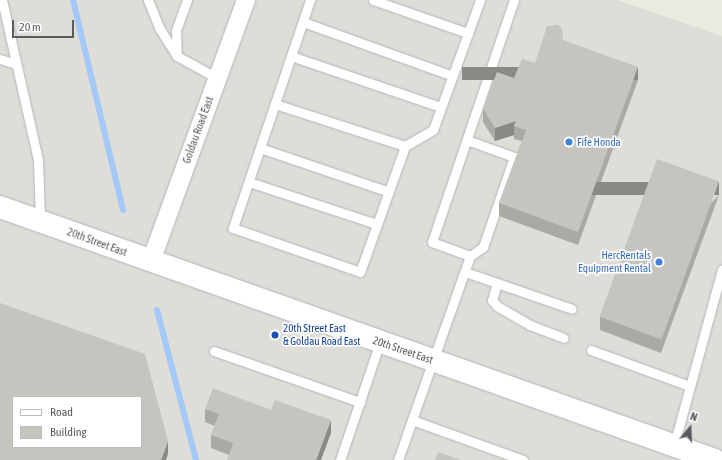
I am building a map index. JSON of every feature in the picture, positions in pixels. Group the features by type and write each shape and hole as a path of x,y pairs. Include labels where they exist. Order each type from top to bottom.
{"main road":[{"name":"20th Street East","path":"0,207 716,460"}],"street":[{"name":"Goldau Road East","path":"150,260 246,0"}],"lane":[{"path":"2,0 38,160 40,222"},
{"path":"148,0 160,29 176,56 217,78"},
{"path":"176,56 176,31 187,0"},
{"path":"310,0 233,228 360,272 405,146 433,130 480,0"},
{"path":"373,0 468,34"},
{"path":"470,256 432,242 514,0"},
{"path":"303,22 453,76"},
{"path":"291,56 441,107"},
{"path":"0,59 16,64"},
{"path":"275,104 405,146"},
{"path":"398,460 470,256 483,247 514,157 467,140"},
{"path":"260,148 389,192"},
{"path":"249,182 378,224"},
{"path":"674,445 722,269"},
{"path":"465,272 572,309"},
{"path":"497,283 492,300 497,306 530,325 564,338"},
{"path":"340,460 380,342"},
{"path":"592,350 690,386"},
{"path":"214,351 360,402"},
{"path":"412,420 523,460"}],"shaded area":[{"path":"0,0 617,0 722,36 722,460 0,460"}],"building":[{"name":"Fife Honda","path":"558,25 562,29 563,40 638,67 578,232 499,203 526,130 514,126 516,121 495,128 483,109 497,72 514,78 522,59 535,63 547,26"},
{"name":"HercRentals Equipment Rental","path":"657,159 719,182 662,339 600,317"},
{"path":"0,303 145,354 168,441 161,460 0,460"},
{"path":"213,388 271,410 275,400 331,420 316,460 227,460 233,443 211,435 219,414 205,409"},
{"path":"438,452 461,460 435,460"}],"waterway":[{"path":"73,0 123,210"},
{"path":"157,310 196,460"}],"place":[{"name":"Fife Honda","path":"569,142"},
{"name":"HercRentals Equipment Rental","path":"659,262"},
{"name":"20th Street East & Goldau Road East","path":"275,335"}]}
